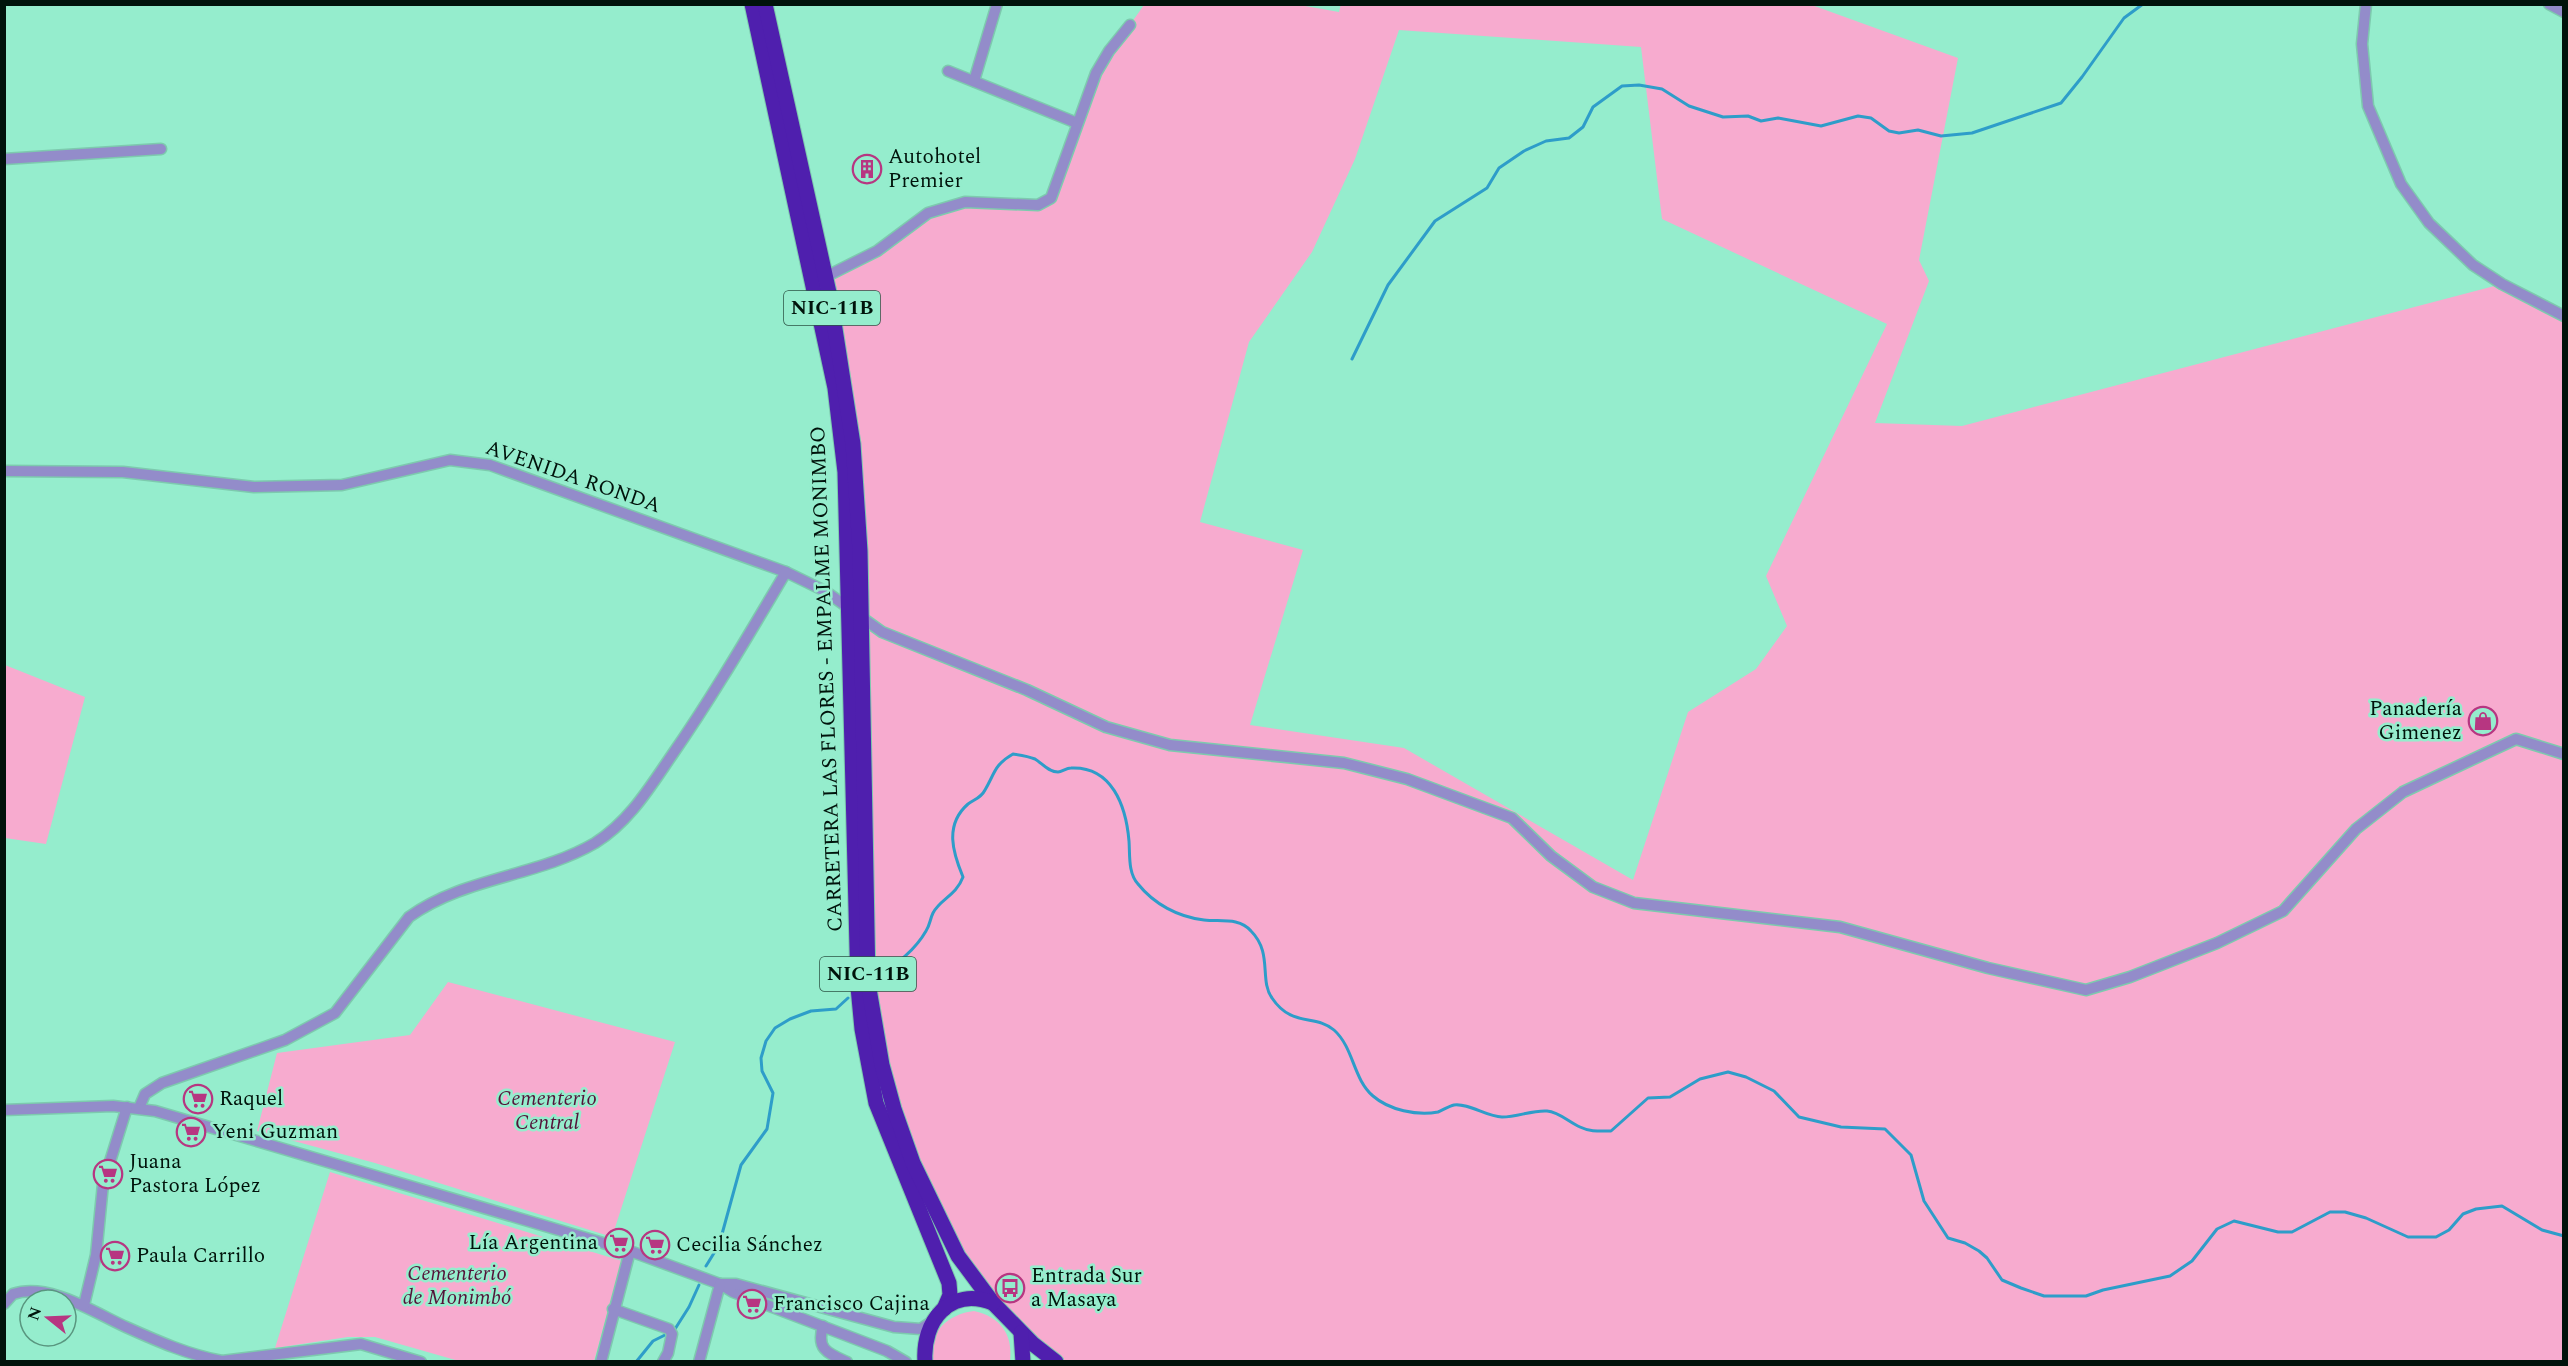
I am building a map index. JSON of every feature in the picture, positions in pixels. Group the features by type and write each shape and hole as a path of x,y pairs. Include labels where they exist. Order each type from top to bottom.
{"highway":[{"name":"CARRETERA LAS FLORES - EMPALME MONIMBO","path":"752,4 835,388 845,472 857,975 862,1029 876,1103 949,1283 950,1295 939,1314"},
{"name":"CARRETERA LAS FLORES - EMPALME MONIMBO","path":"765,4 825,277 846,392 854,454 861,618 868,983 882,1065 900,1126 932,1204 958,1256 993,1303"},
{"path":"939,1314 969,1297 993,1303"},
{"name":"NIC-11B","path":"993,1303 1021,1333 1056,1362"},
{"name":"NIC-11B","path":"925,1362 925,1344 939,1314"},
{"path":"1021,1333 1023,1362"}],"street":[{"path":"974,81 998,4"},
{"path":"2366,4 2362,44 2368,106 2401,184 2429,224 2473,265 2502,284 2564,316"},
{"path":"2549,4 2564,12"},
{"path":"825,277 877,250 928,213 964,202 1038,205 1051,198 1096,73 1109,51 1130,25"},
{"path":"948,72 1077,123"},
{"path":"4,159 161,149"},
{"name":"AVENIDA RONDA","path":"4,471 151,474 254,487 342,485 450,460 490,465 786,572 825,591 882,632 1028,690 1106,727 1170,745 1344,763 1407,779 1512,818 1551,856 1593,887 1634,903 1840,927 1988,968 2086,990 2130,977 2217,943 2283,911 2356,828 2403,792 2516,739 2564,754"},
{"path":"139,1108 145,1094 162,1083 285,1040 335,1013 409,917 423,907 474,886 552,861 593,844 616,828 641,800 706,706 786,572"},
{"path":"84,1305 96,1255 103,1184 127,1107"},
{"path":"4,1110 139,1108 630,1251 720,1284 733,1292 823,1326 906,1362"},
{"path":"601,1362 630,1251"},
{"path":"720,1284 736,1284 900,1328 921,1329 939,1314"},
{"path":"699,1362 720,1284"},
{"path":"4,1304 13,1294 37,1291 84,1305 126,1327 202,1358 222,1361 362,1344 421,1362"},
{"path":"613,1309 669,1329 672,1334 671,1346 663,1362"},
{"path":"823,1326 819,1338 821,1344 830,1354 846,1362"}],"green space":[{"path":"1294,4 1339,12 1341,4 1809,4 1958,58 1919,260 1929,281 1875,423 1962,426 2502,284 2563,316 2563,1361 1056,1361 993,1303 913,1163 868,983 860,551 825,277 928,213 965,202 1015,205 1051,198 1096,73 1144,5","holes":["1399,30 1641,47 1662,219 1887,324 1766,576 1787,626 1756,669 1688,712 1633,880 1404,748 1250,725 1303,550 1200,522 1249,342 1312,252 1355,159"]},
{"path":"5,665 85,697 46,844 5,838"},
{"name":"Cementerio Central","path":"448,982 675,1042 612,1237 375,1163 257,1131 277,1053 410,1035"},
{"name":"Cementerio de Monimbó","path":"330,1172 622,1261 594,1361 459,1361 375,1337 348,1337 275,1348"},
{"path":"974,1311 991,1318 1003,1328 1009,1343 1010,1361 933,1361 933,1342 941,1327 956,1316"}],"waterway":[{"path":"1352,359 1388,285 1435,221 1487,188 1499,168 1524,151 1546,141 1569,138 1583,127 1593,107 1622,86 1639,85 1662,89 1689,106 1723,117 1748,116 1761,121 1778,118 1821,126 1858,116 1871,118 1889,131 1899,133 1918,130 1941,136 1972,133 2061,103 2124,18 2143,4"},
{"path":"874,978 897,963 916,946 927,929 936,908 960,883 963,877 956,858 953,839 953,830 960,812 980,797 1002,762 1013,754 1027,756 1054,772 1071,768 1085,769 1107,781 1120,802 1127,828 1131,869 1135,880 1144,891 1151,898 1176,913 1204,920 1235,922 1251,931 1262,948 1266,983 1272,998 1288,1013 1320,1022 1334,1030 1346,1046 1366,1089 1380,1101 1395,1108 1430,1113 1460,1105 1502,1117 1547,1111 1560,1115 1584,1129 1611,1131 1648,1098 1670,1097 1700,1079 1728,1072 1746,1077 1774,1091 1799,1117 1841,1127 1885,1129 1911,1155 1924,1201 1948,1238 1965,1243 1979,1251 1987,1258 2002,1280 2044,1296 2086,1296 2103,1290 2170,1276 2192,1261 2217,1229 2234,1221 2278,1232 2292,1232 2330,1212 2345,1212 2366,1218 2408,1237 2436,1237 2449,1230 2463,1214 2476,1209 2502,1206 2542,1230 2564,1236"},
{"path":"706,1266 719,1245 741,1165 767,1129 773,1093 762,1071 761,1058 766,1041 775,1028 790,1019 811,1011 836,1009 848,998"},
{"path":"675,1329 699,1285"},
{"path":"636,1362 653,1341 669,1333"}],"place":[{"name":"Autohotel Premier","path":"867,169"},
{"name":"Panadería Gimenez","path":"2483,721"},
{"name":"Raquel","path":"198,1099"},
{"name":"Yeni Guzman","path":"191,1132"},
{"name":"Juana Pastora López","path":"108,1174"},
{"name":"Lía Argentina","path":"619,1243"},
{"name":"Cecilia Sánchez","path":"655,1245"},
{"name":"Paula Carrillo","path":"115,1256"},
{"name":"Entrada Sur a Masaya","path":"1010,1288"},
{"name":"Francisco Cajina","path":"752,1304"}]}
